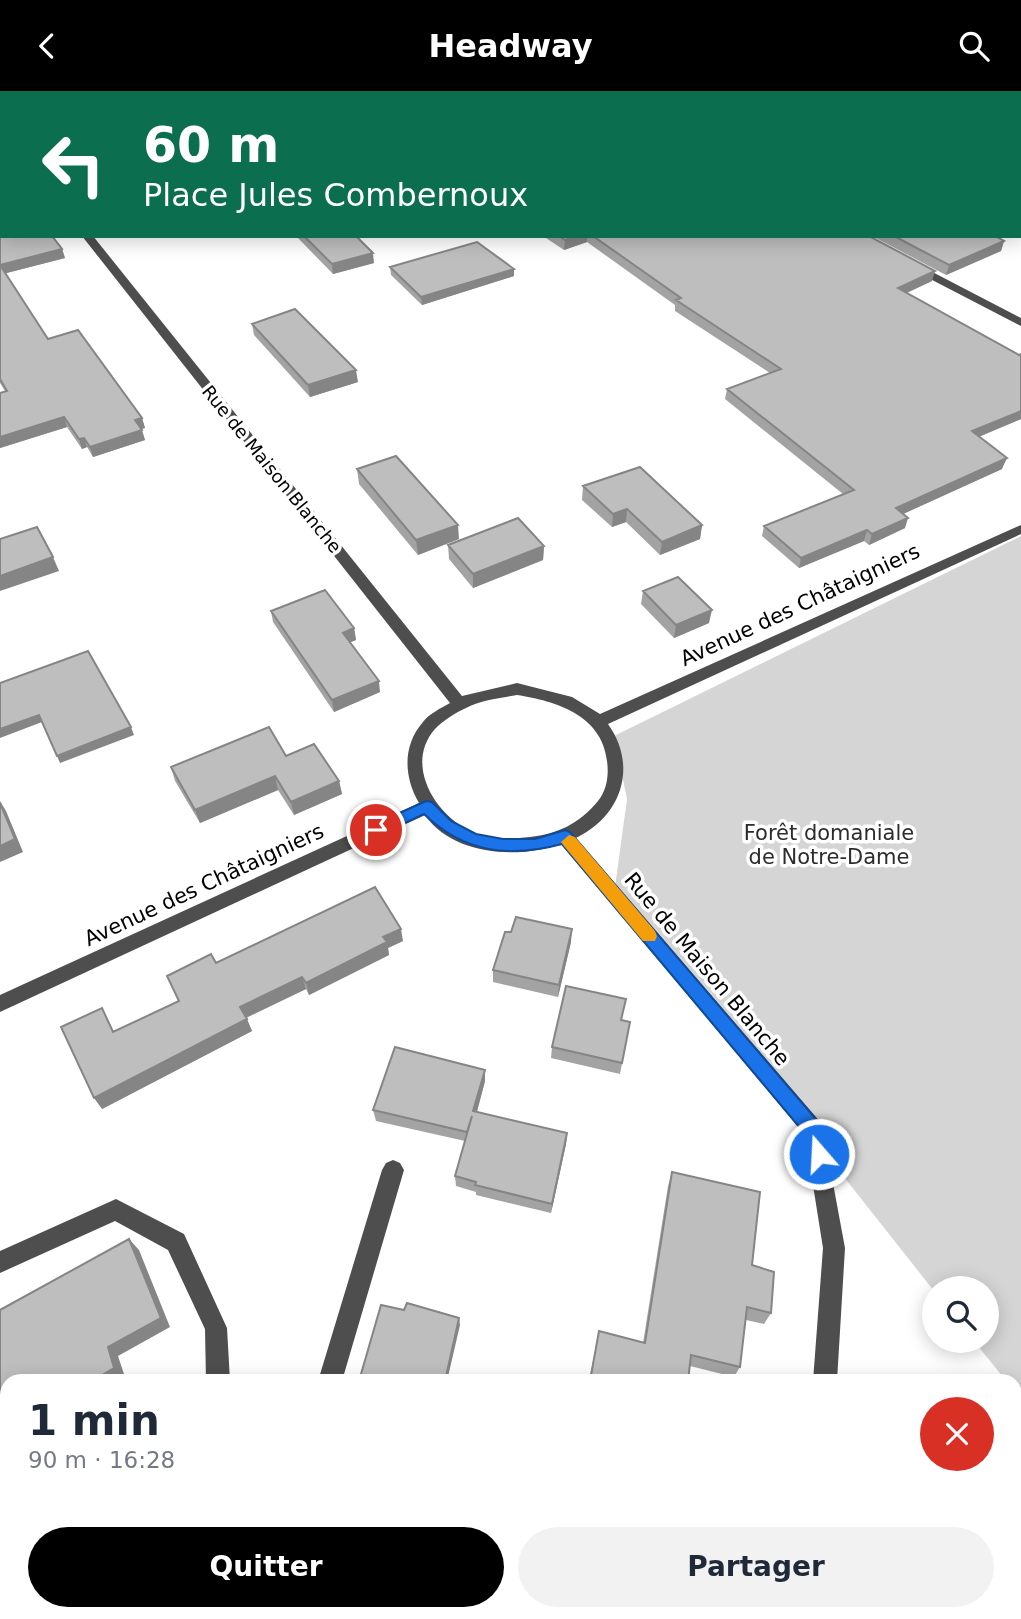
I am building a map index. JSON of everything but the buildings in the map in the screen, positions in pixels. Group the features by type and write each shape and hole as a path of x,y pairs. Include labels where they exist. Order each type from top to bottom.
{"street":[{"name":"Rue de Maison Blanche","path":"89,238 458,702"},
{"path":"904,261 1021,323"},
{"name":"Avenue des Châtaigniers","path":"598,722 1021,529"},
{"path":"507,690 548,694 576,705 598,722 613,745 618,771 611,797 593,819 565,837 535,845 503,846 472,839 446,826 426,807 415,784 412,760 420,738 435,718 458,702 486,692 507,690"},
{"name":"Avenue des Châtaigniers","path":"0,1004 426,807"},
{"name":"Rue de Maison Blanche","path":"565,837 815,1131 834,1248 825,1374"},
{"path":"332,1374 393,1170"},
{"path":"0,1262 116,1210 176,1242 216,1328 218,1374"}],"green space":[{"name":"Forêt domaniale de Notre-Dame","path":"1021,536 1021,1374 1000,1374 984,1353 999,1353 999,1276 922,1276 615,887 627,799 614,736"}],"slow traffic":[{"path":"569,842 649,936"}],"route":[{"path":"376,830 426,807 446,826 472,839 503,846 535,845 565,837 815,1131 819,1154"}]}
